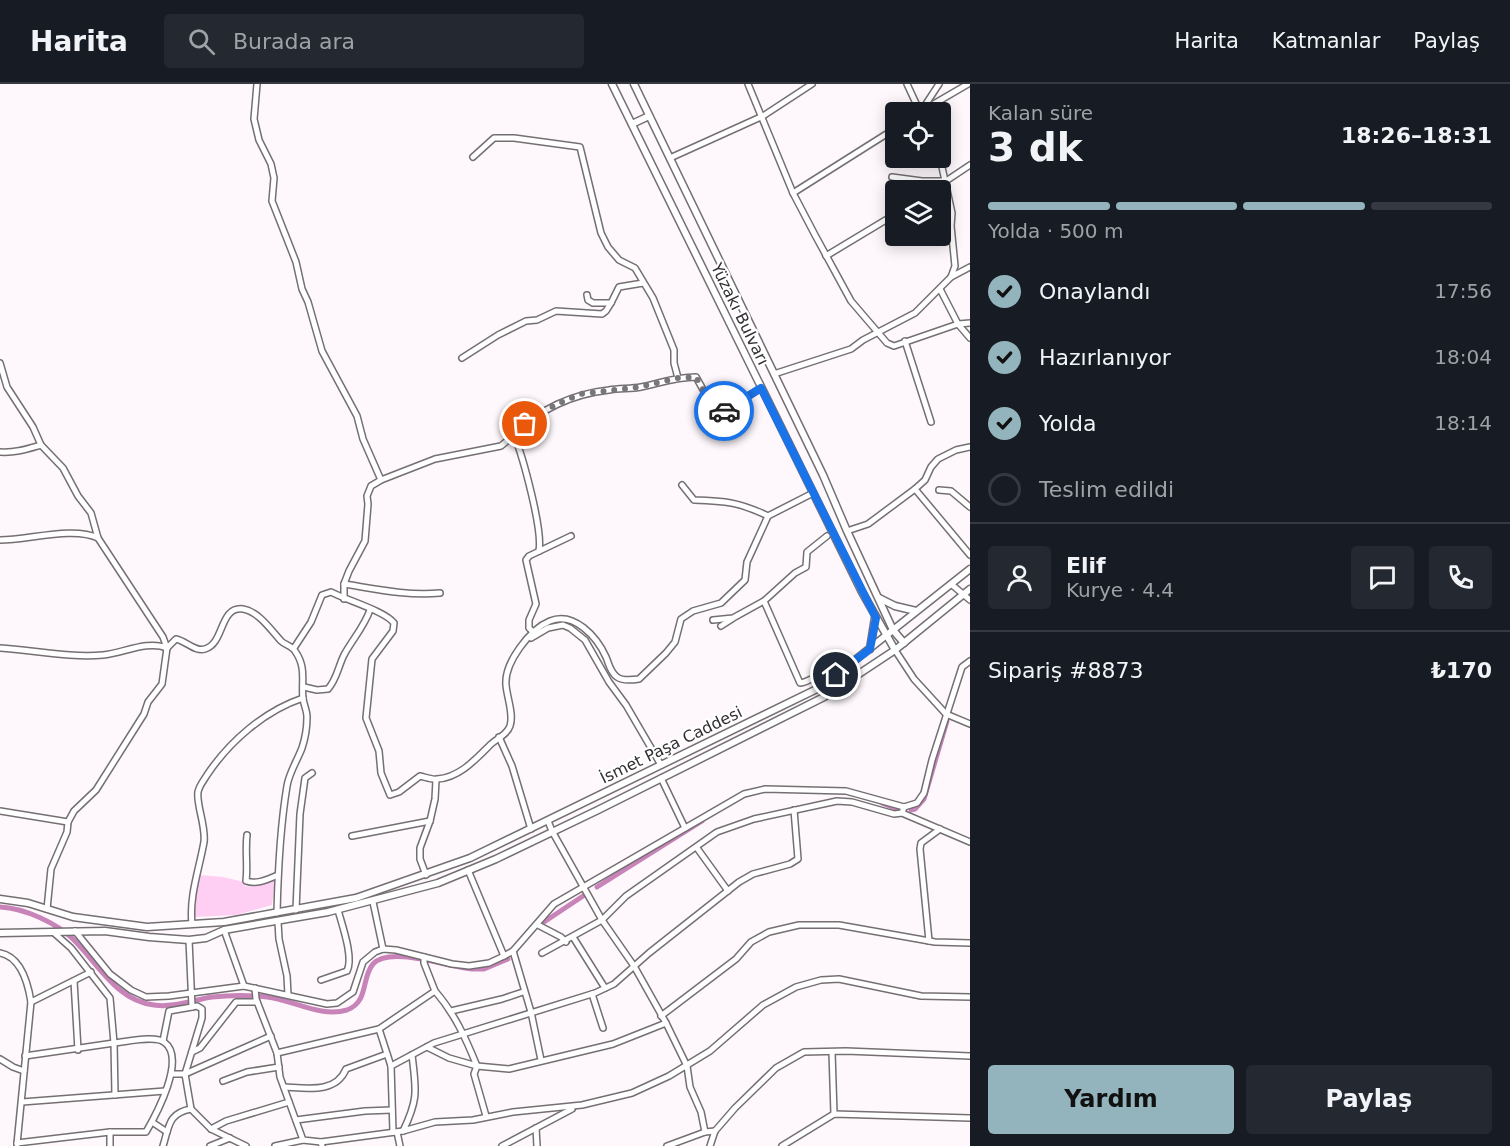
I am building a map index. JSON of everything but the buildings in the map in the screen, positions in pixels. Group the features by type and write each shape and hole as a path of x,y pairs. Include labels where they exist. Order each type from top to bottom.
{"main road":[{"name":"Yüzakı Bulvarı","path":"612,84 813,493 895,651"},
{"name":"Yüzakı Bulvarı","path":"634,84 823,475 893,630 904,643"},
{"path":"632,124 649,116"},
{"name":"İsmet Paşa Caddesi","path":"0,899 28,903 73,917 147,927 224,922 296,910 356,898 426,875 470,858 548,821 821,687 970,569"},
{"path":"0,933 105,931 189,940 206,938 224,930 278,922 373,902 438,883 552,831 824,697 895,651 970,589"},
{"path":"879,598 895,606 916,611"},
{"path":"870,649 876,618"},
{"path":"173,925 175,939"}],"street":[{"path":"257,84 254,119 259,140 271,164 274,177 272,201 296,262 302,289 322,351 357,416 363,439 381,480"},
{"path":"748,84 793,193 826,256 851,301 890,345 958,324 970,323"},
{"path":"670,158 763,116 812,84"},
{"path":"907,84 915,102"},
{"path":"927,102 939,84"},
{"path":"937,102 968,84"},
{"path":"793,193 885,135"},
{"path":"473,157 494,138 514,138 580,147 601,233 608,247 619,260 635,268 660,314 674,350 674,363 678,378"},
{"path":"948,180 970,165"},
{"path":"892,177 910,180"},
{"path":"951,208 955,266 951,277"},
{"path":"826,256 885,221"},
{"path":"774,374 851,349 915,314 951,277 970,267"},
{"path":"462,358 498,335 526,321 537,320 556,311 602,314 619,287 643,283"},
{"path":"940,289 958,324 970,338"},
{"path":"587,295 588,300 592,303 611,303"},
{"path":"905,341 931,422"},
{"path":"0,363 7,387 33,427 41,445 63,468 78,496 91,513 98,538 163,637 167,648 162,684 148,702 144,714 96,790 74,811 68,822 62,844 53,862 47,909"},
{"path":"344,599 344,584 354,558 365,541 367,496 371,486 381,480 435,459 501,446 525,424 557,404 581,394 696,377 718,412 761,388"},
{"path":"514,435 532,501 540,544 539,551"},
{"path":"0,452 22,451 41,445"},
{"path":"847,531 868,524 915,489 925,480 938,459 956,450 970,447"},
{"path":"682,485 694,500 730,501 751,507 768,516"},
{"path":"915,489 970,555"},
{"path":"939,490 951,491 970,507"},
{"path":"528,640 533,632 549,621 560,618 571,620 582,626 597,641 614,675 619,678 639,679 675,642 681,619 693,611 721,603 745,580 747,562 768,516 813,493"},
{"path":"0,540 36,538 56,533 87,533 98,538"},
{"path":"533,632 529,628 529,620 536,604 526,560 528,556 571,536"},
{"path":"722,626 764,601 795,573 806,567 807,552 827,536"},
{"path":"344,584 394,593 421,595 440,593"},
{"path":"951,584 970,600"},
{"path":"294,648 311,622 322,595 331,592 390,618 394,623 393,631 372,659 366,718 379,752 381,773 390,795 399,792 420,776 436,780 467,767 507,732 511,725 506,684 507,670 517,651 528,640 543,630 563,625 585,640 661,765"},
{"path":"764,601 800,683 810,681 826,672 836,675"},
{"path":"167,648 176,639 198,650 206,649 220,635 226,617 232,611 243,609 260,619 281,641 294,648 303,670 303,698 308,716 303,746 287,782 279,835 277,913"},
{"path":"304,687 317,690 328,689 335,681 344,656 370,610"},
{"path":"713,620 733,618"},
{"path":"0,648 103,655 158,644 167,648"},
{"path":"895,651 914,679 946,714 969,723"},
{"path":"542,953 566,942 602,920 626,896 717,832 754,819 837,801 852,802 894,814 917,803 924,793 946,714 963,667 970,661"},
{"path":"963,667 970,671"},
{"path":"192,924 191,913 196,872 204,840 203,817 197,793 200,786 219,756 249,729 267,715 303,698"},
{"path":"499,737 512,766 531,829"},
{"path":"296,910 300,814 305,778 312,773"},
{"path":"661,778 685,828"},
{"path":"426,875 420,859 420,848 430,821 436,780"},
{"path":"192,1052 200,1048 236,1002 256,996 288,996 317,1003 337,1003 353,992 363,962 375,952 383,949 396,950 424,960 477,966 504,956 513,951 538,925 554,904 744,794 765,789 846,791 903,810 940,830 970,842"},
{"path":"391,1066 427,1047 592,994 614,984 739,882 753,874 790,864 798,859 794,810"},
{"path":"0,811 68,822"},
{"path":"352,836 430,821"},
{"path":"548,821 602,920 634,966 666,1023 687,1066 690,1087 701,1112 705,1132"},
{"path":"929,941 920,849 921,843 940,830"},
{"path":"247,835 246,881 260,882 278,875"},
{"path":"697,848 728,891"},
{"path":"468,870 504,956"},
{"path":"373,902 383,949"},
{"path":"321,980 347,971 349,967 350,957 338,910"},
{"path":"278,922 279,939 288,976 288,996"},
{"path":"538,925 566,942"},
{"path":"662,1016 736,959 751,942 769,932 799,925 838,926 929,941 970,943"},
{"path":"224,930 244,987 256,996 277,1053 284,1087 303,1140"},
{"path":"53,931 91,972 110,998 115,1095"},
{"path":"75,931 110,974 131,990 146,997 192,1001 202,1009 185,1074 190,1109 211,1129 246,1146"},
{"path":"573,937 605,988"},
{"path":"189,940 192,1001"},
{"path":"513,951 531,1012 541,1060"},
{"path":"0,953 9,955 18,964 26,979 31,1002 25,1056 22,1102 17,1145 111,1132 146,1132 172,1074 170,1052 166,1043 150,1039 25,1056"},
{"path":"424,960 435,991 451,1011 464,1034 477,1066 474,1074 486,1116"},
{"path":"31,1002 91,972"},
{"path":"275,1146 303,1140 322,1144 398,1132 435,1122 473,1120 513,1112 582,1105 632,1093 669,1076 710,1051 763,1005 796,987 821,980 839,979 921,996 970,997"},
{"path":"74,981 78,1050"},
{"path":"163,1041 169,1011 192,1001 244,987"},
{"path":"277,1053 379,1029 435,991"},
{"path":"451,1011 524,992"},
{"path":"592,994 603,1028"},
{"path":"427,1047 449,1058 477,1066 509,1069 613,1044 666,1023"},
{"path":"379,1029 391,1066 392,1110 400,1146"},
{"path":"172,1074 185,1074 271,1036"},
{"path":"710,1146 715,1131 735,1108 776,1068 804,1052 970,1056"},
{"path":"832,1052 834,1114"},
{"path":"284,1087 314,1088 334,1085 342,1078 346,1069 387,1054"},
{"path":"398,1132 413,1111 416,1094 412,1055"},
{"path":"0,1059 24,1071"},
{"path":"223,1081 247,1072 279,1068"},
{"path":"22,1102 165,1091"},
{"path":"211,1129 226,1120 289,1102"},
{"path":"502,1146 582,1105"},
{"path":"163,1146 172,1116 190,1109"},
{"path":"296,1120 364,1111 392,1110"},
{"path":"782,1146 834,1114 970,1118"},
{"path":"152,1122 167,1132"},
{"path":"536,1128 537,1146"},
{"path":"667,1146 705,1132 715,1131"},
{"path":"110,1146 111,1132"},
{"path":"210,1146 220,1133"},
{"path":"210,1146 230,1138"}],"shaded area":[{"path":"199,875 244,882 245,886 256,886 275,880 272,905 236,915 194,917"}],"waterway":[{"path":"911,810 915,809 924,799 947,721"},
{"path":"882,803 897,809"},
{"path":"597,887 702,821"},
{"path":"541,924 586,894"},
{"path":"0,907 29,913 59,928 74,940 109,980 129,997 161,1006 212,997 247,996 267,997 317,1010 337,1012 347,1010 359,1001 369,970 381,959 406,957 474,969 484,969 508,959"}],"way so far":[{"path":"525,424 557,404 581,394 639,387 682,377 696,377 714,409 718,412 724,411"}],"route":[{"path":"724,411 761,388 876,618 870,649 836,675"}]}
